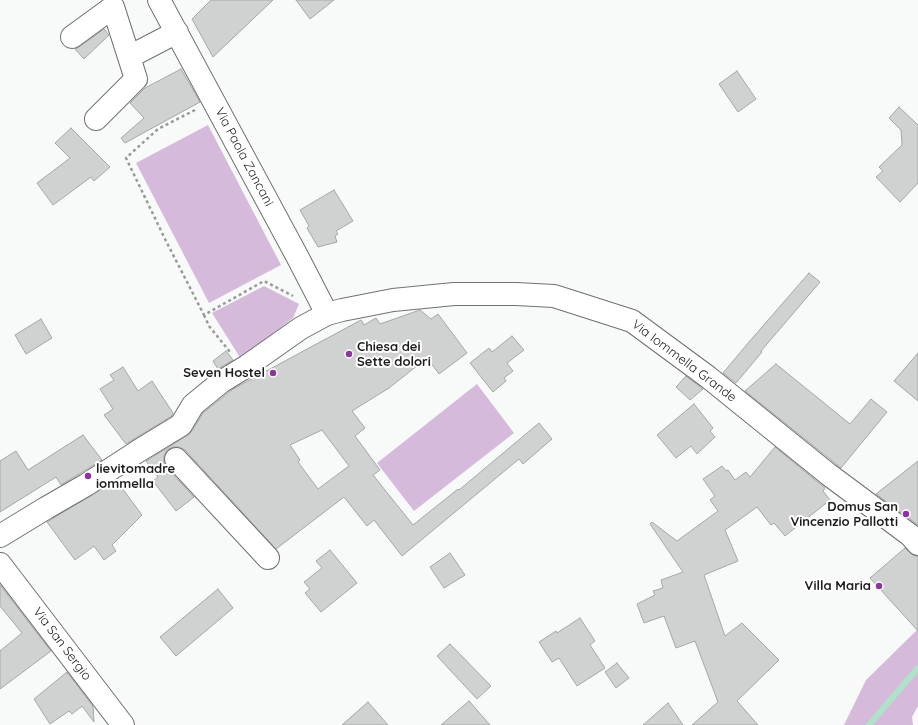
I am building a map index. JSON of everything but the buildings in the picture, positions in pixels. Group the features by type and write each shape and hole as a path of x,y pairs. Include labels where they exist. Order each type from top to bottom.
{"street":[{"name":"Via Paola Zancani","path":"159,0 327,314"},
{"path":"72,37 113,7 136,79 96,119"},
{"path":"129,57 177,32"},
{"name":"Via Iommella Grande","path":"0,536 86,485 167,448 193,405 221,382 247,366 301,328 327,314 393,300 454,294 516,294 554,296 632,321 708,377 828,474 910,535 918,544"},
{"path":"167,448 268,558"},
{"name":"Via San Sergio","path":"0,564 123,725"}],"path":[{"path":"197,109 158,129 126,158 164,239 209,326 232,354"},
{"path":"204,314 264,281 294,296"}],"shaded area":[{"path":"208,125 281,265 209,303 136,163"},
{"path":"264,286 299,304 293,318 241,359 212,313"},
{"path":"477,384 514,433 414,511 377,463"},
{"path":"918,629 918,706 912,717 913,725 844,725 866,680"}],"waterway":[{"path":"869,725 918,668"}],"place":[{"name":"Chiesa dei Sette dolori","path":"349,354"},
{"name":"Seven Hostel","path":"273,373"},
{"name":"lievitomadre iommella","path":"88,476"},
{"name":"Domus San Vincenzio Pallotti","path":"906,514"},
{"name":"Villa Maria","path":"879,586"}]}
